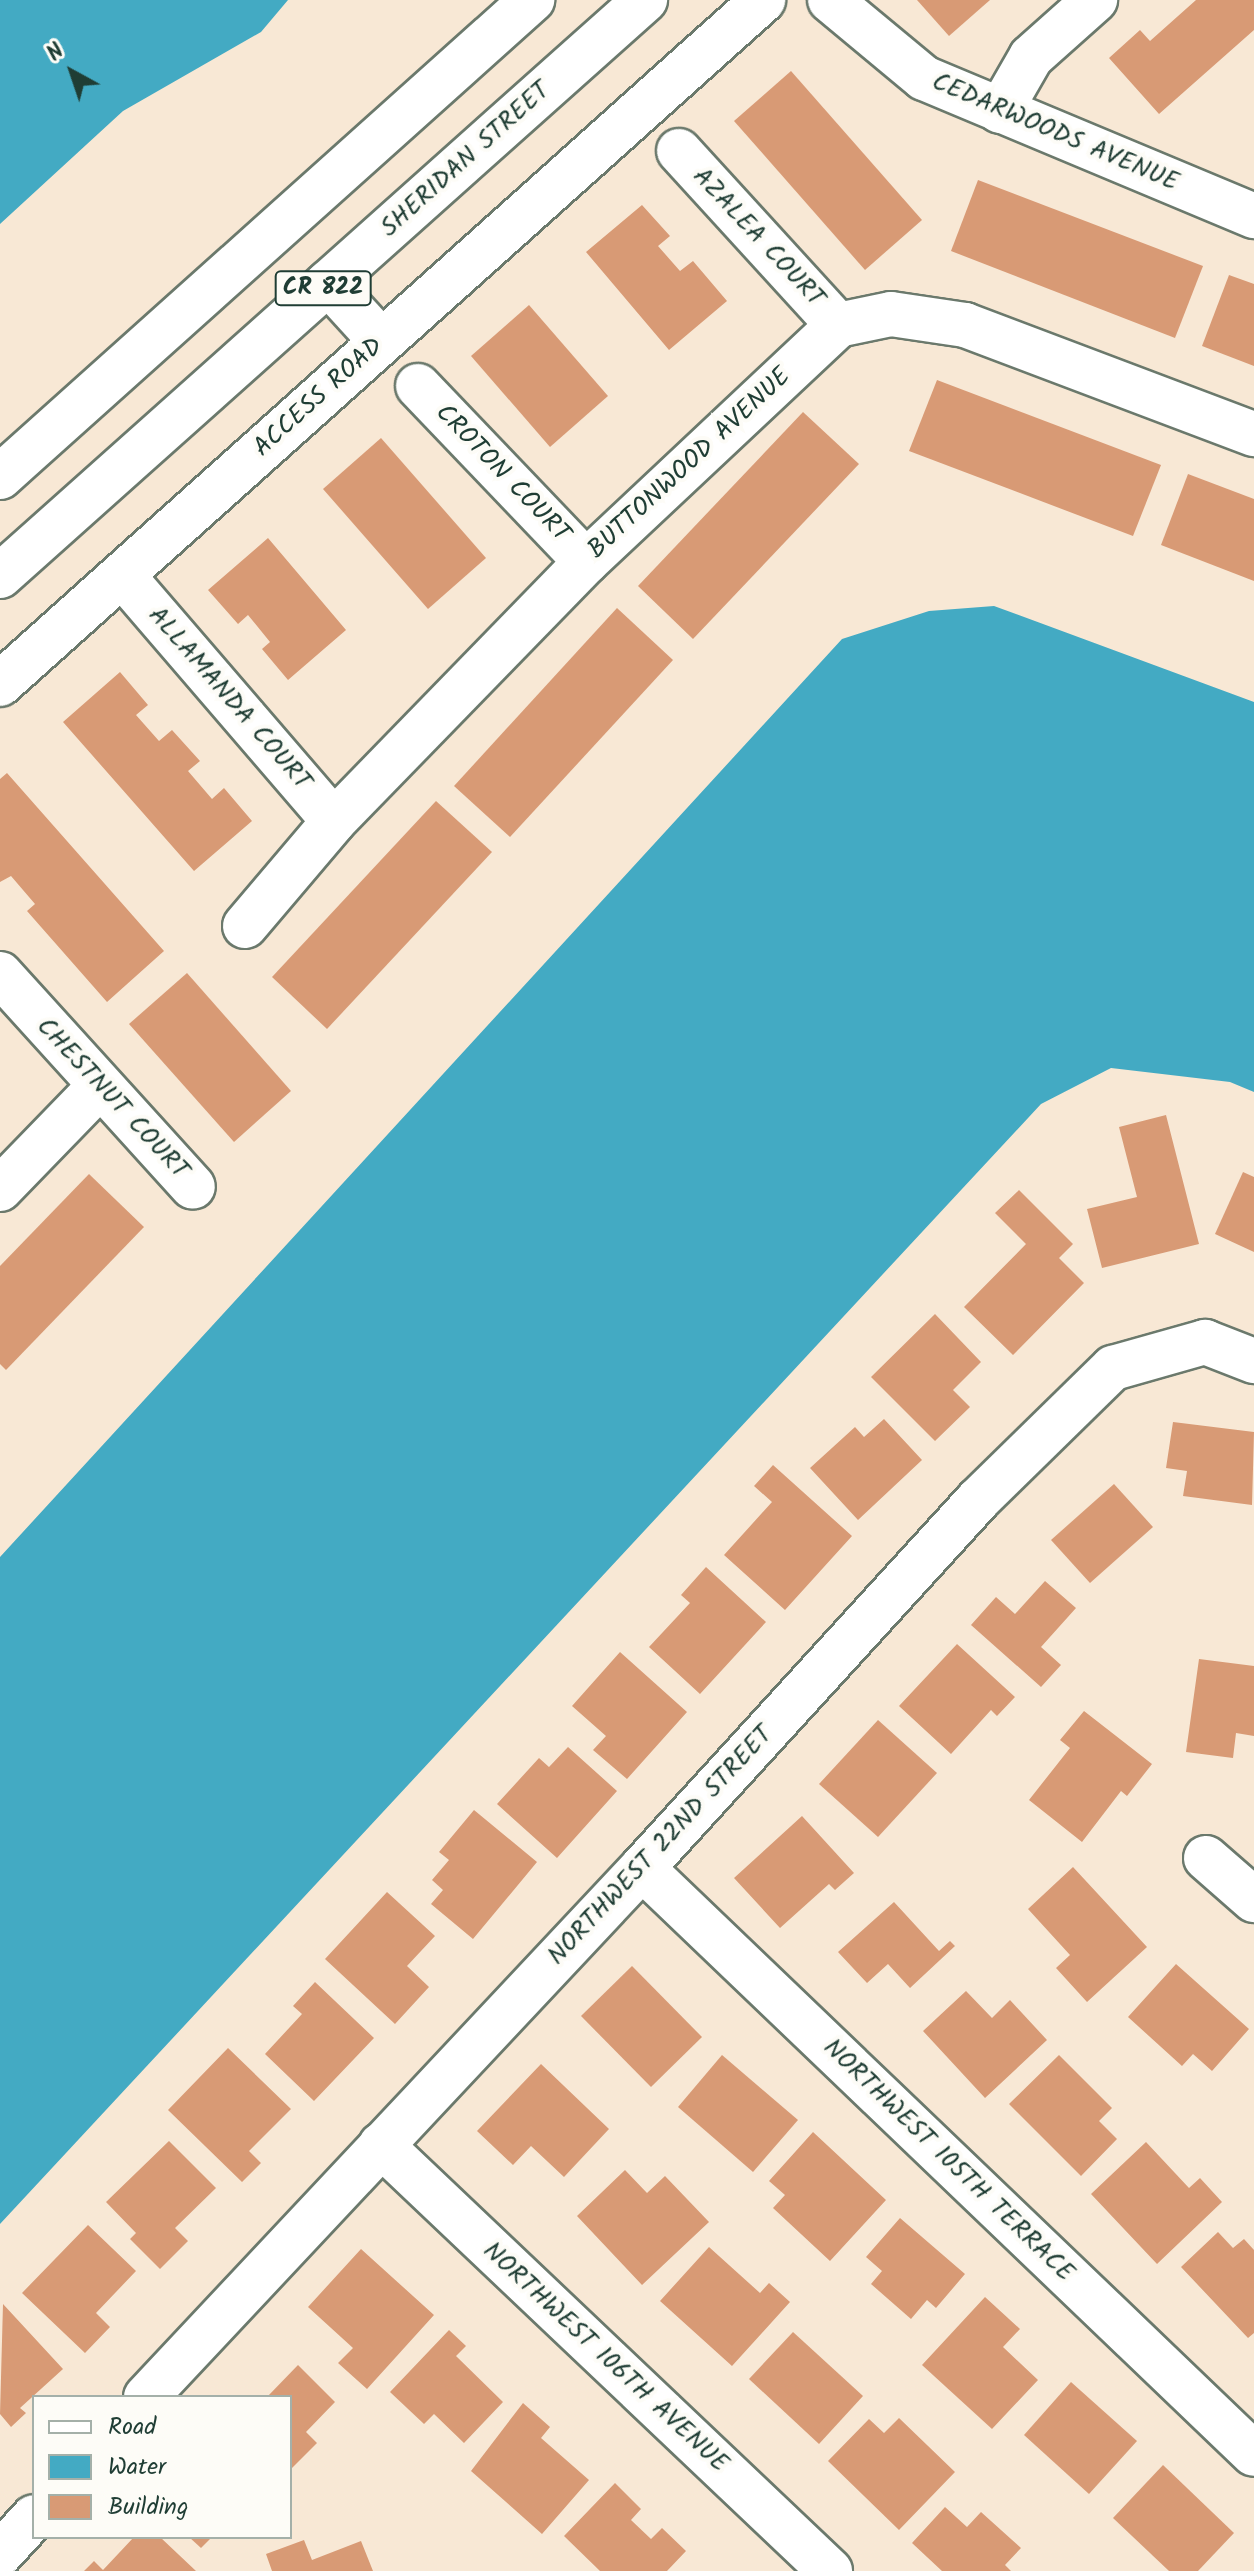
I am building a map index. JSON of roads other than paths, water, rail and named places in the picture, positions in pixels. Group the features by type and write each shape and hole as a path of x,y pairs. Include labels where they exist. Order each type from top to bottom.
{"street":[{"name":"CR 822","path":"0,477 532,0"},
{"name":"SHERIDAN STREET","path":"0,576 645,0"},
{"name":"ACCESS ROAD","path":"0,684 763,0"},
{"name":"CEDARWOODS AVENUE","path":"830,0 924,78 1254,216"},
{"path":"1000,111 1031,57 1095,0"},
{"name":"AZALEA COURT","path":"679,151 838,325"},
{"path":"328,283 381,341"},
{"path":"838,325 891,314 965,325 1254,434"},
{"name":"BUTTONWOOD AVENUE","path":"245,926 334,821 586,562 838,325"},
{"name":"CROTON COURT","path":"418,386 586,562"},
{"name":"ALLAMANDA COURT","path":"123,576 334,821"},
{"name":"CHESTNUT COURT","path":"0,974 98,1088 193,1187"},
{"path":"0,1189 98,1088"},
{"name":"NORTHWEST 22ND STREET","path":"148,2395 642,1868 978,1500 1113,1368 1205,1342 1254,1361"},
{"path":"1206,1858 1254,1900"},
{"name":"NORTHWEST 105TH TERRACE","path":"642,1868 1254,2454"},
{"name":"NORTHWEST 106TH AVENUE","path":"381,2145 830,2571"},
{"path":"0,2554 32,2519"}],"water":[{"path":"0,0 288,0 261,32 123,111 0,224"},
{"path":"994,606 1254,702 1254,1092 1230,1082 1111,1068 1041,1104 0,2224 0,1557 842,639 929,611"}]}
